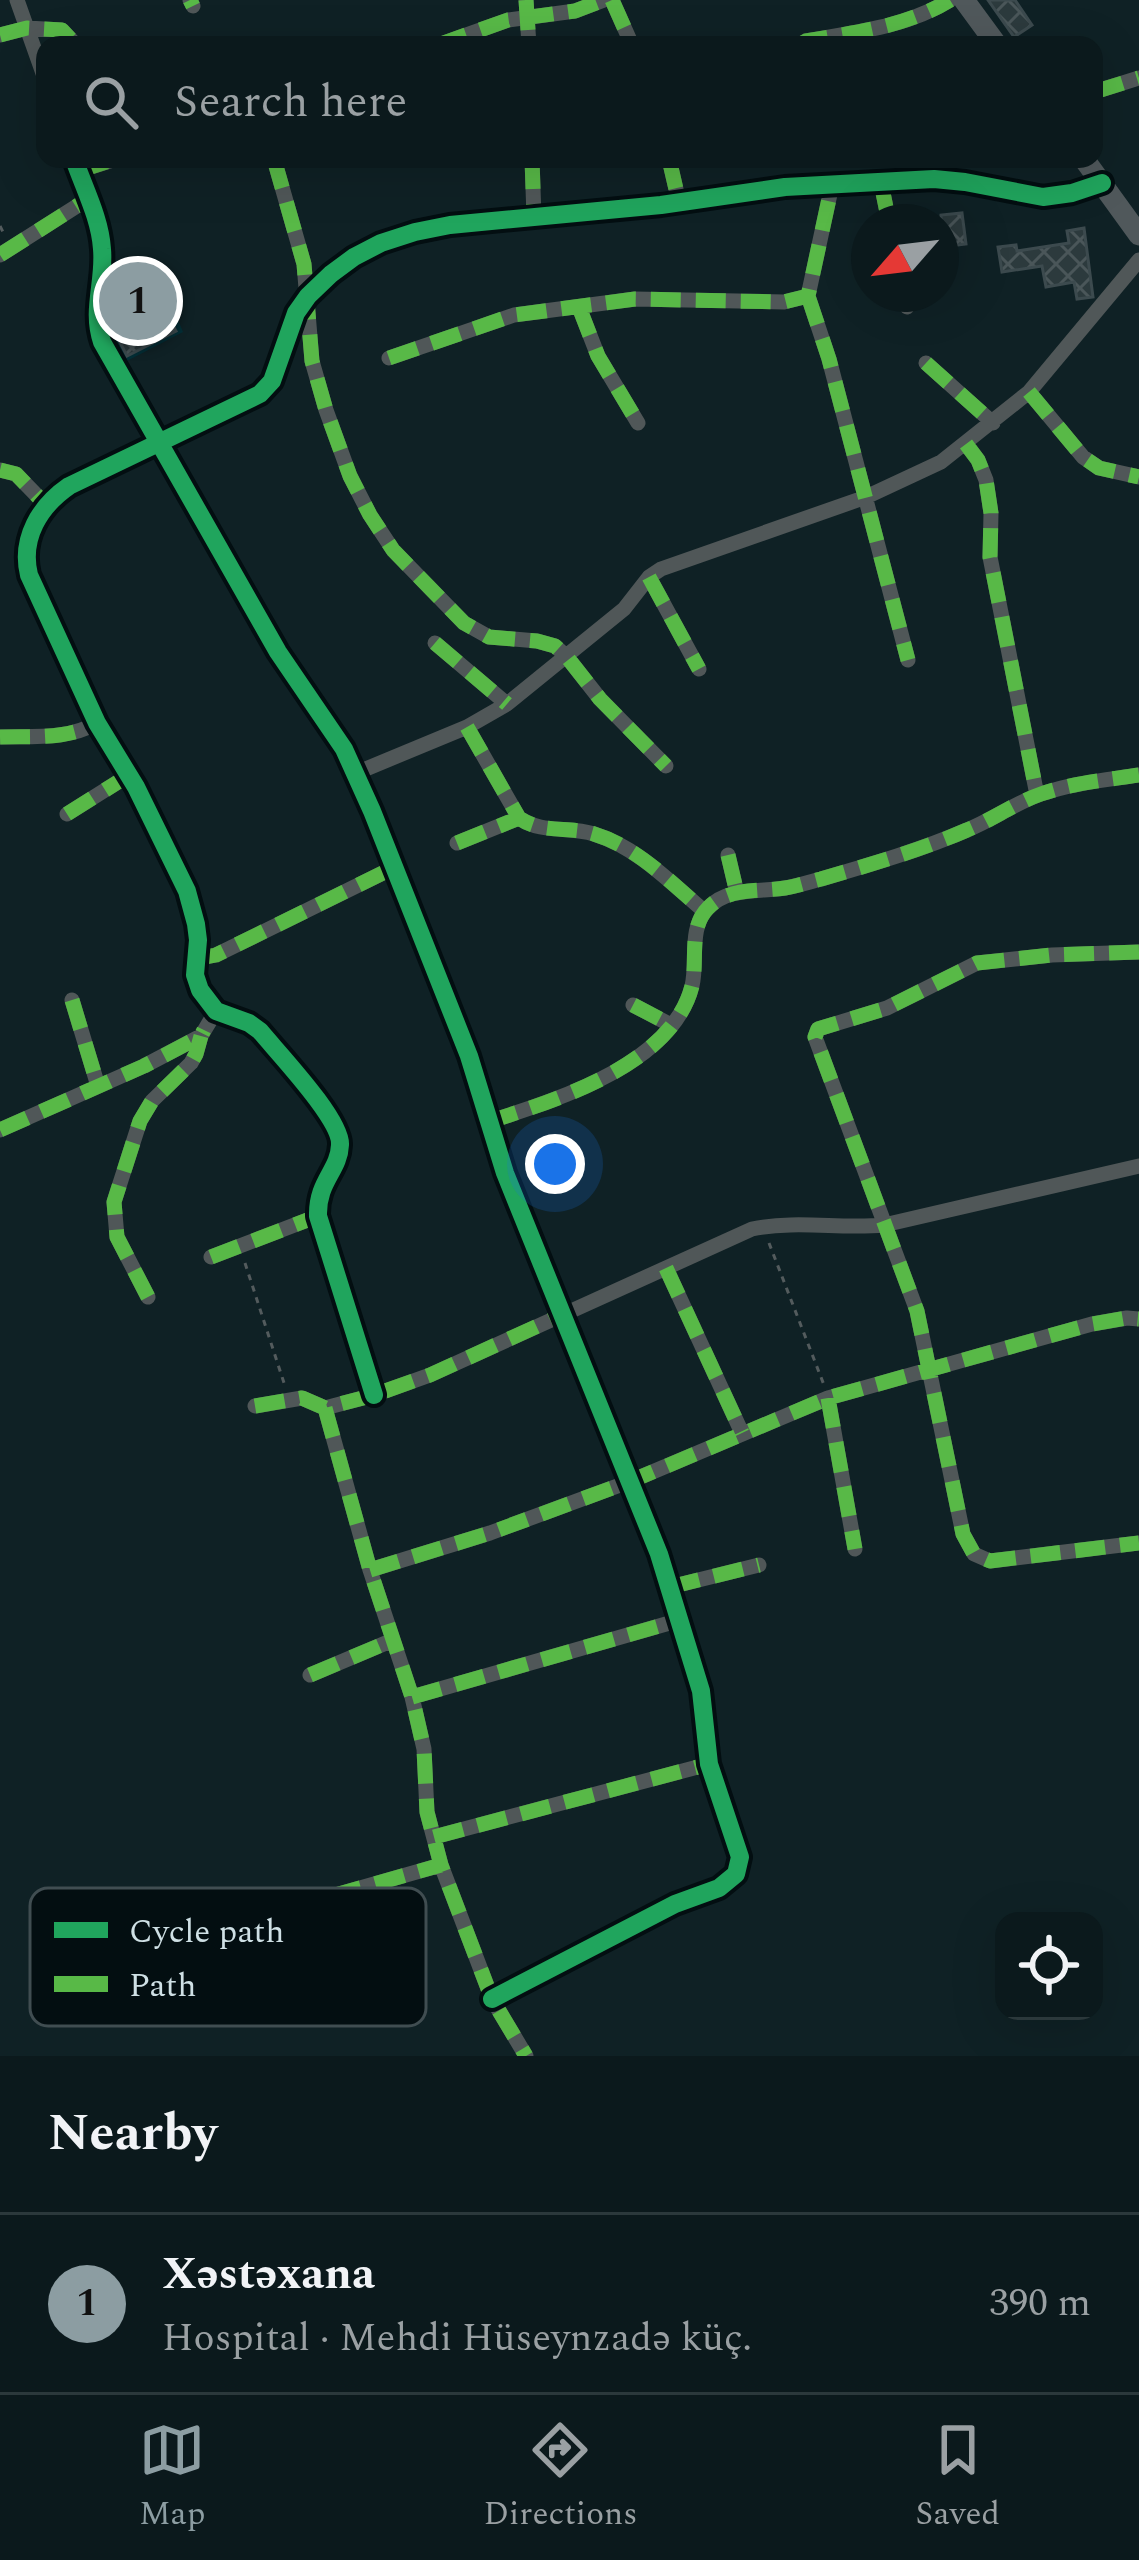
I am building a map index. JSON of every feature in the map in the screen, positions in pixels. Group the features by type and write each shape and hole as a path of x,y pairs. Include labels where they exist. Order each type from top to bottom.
{"street":[{"path":"17,0 36,54"},
{"path":"464,36 527,9 574,10 608,0 627,36"},
{"path":"881,36 950,0"},
{"path":"964,0 990,36"},
{"path":"0,35 27,28 62,31 67,36"},
{"path":"1103,89 1139,78"},
{"path":"77,168 100,231 103,262 96,304 102,342 278,652 331,728 356,773 395,867 469,1056 505,1173 670,1588 701,1691 710,1764 740,1857 736,1874 719,1888 675,1904 492,1999"},
{"path":"277,168 304,264 312,361 350,476 370,515 393,550 464,623 489,637 555,646 666,766"},
{"path":"532,168 534,217"},
{"path":"671,168 680,202"},
{"path":"1091,168 1139,235"},
{"path":"374,1395 318,1216 321,1187 338,1158 339,1132 260,1031 216,1011 200,990 195,975 198,940 187,891 129,775 97,723 29,575 27,541 45,505 69,486 260,394 272,382 296,313 308,296 331,274 381,243 450,226 785,187 920,179 1043,197 1072,194 1102,183"},
{"path":"881,183 885,204"},
{"path":"832,185 808,296 829,358 908,660"},
{"path":"0,255 88,199"},
{"path":"356,773 466,727 507,704 624,609 649,577 676,562 866,497 941,462 1028,392 1139,260"},
{"path":"389,358 514,315 635,299 784,302 808,296"},
{"path":"579,307 598,356 638,423"},
{"path":"926,363 993,423"},
{"path":"1028,392 1083,457 1100,468 1139,477"},
{"path":"966,444 986,480 990,557 1036,795"},
{"path":"0,470 16,475 45,505"},
{"path":"649,577 699,669"},
{"path":"435,643 507,704"},
{"path":"1,734 69,734 97,723"},
{"path":"466,727 519,818 532,827 593,833 633,851 704,911"},
{"path":"67,814 129,775"},
{"path":"488,1122 635,1061 652,1048 688,998 696,927 704,911 723,897 786,888 893,856 968,830 1036,795 1139,775"},
{"path":"458,843 519,818"},
{"path":"728,855 737,893"},
{"path":"195,959 216,955 395,867"},
{"path":"1139,952 977,963 886,1008 818,1029 815,1037 917,1311 963,1534 974,1554 990,1561 1139,1543"},
{"path":"72,1000 98,1086"},
{"path":"633,1005 671,1025"},
{"path":"148,1297 117,1237 114,1202 140,1121 152,1101 191,1063 216,1011"},
{"path":"0,1130 201,1036"},
{"path":"255,1406 302,1398 325,1408 374,1395 430,1375 765,1226 884,1226 1139,1166"},
{"path":"211,1257 318,1216"},
{"path":"666,1268 742,1432"},
{"path":"370,1570 490,1533 631,1481 828,1398 1093,1324 1139,1319"},
{"path":"828,1398 855,1549"},
{"path":"325,1408 370,1570 412,1697 424,1749 427,1812 441,1865 492,1999 526,2056"},
{"path":"670,1588 759,1565"},
{"path":"412,1697 680,1620"},
{"path":"310,1676 393,1640"},
{"path":"434,1837 710,1764"},
{"path":"360,1888 441,1865"}],"path":[{"path":"765,1226 771,1255 828,1398"},
{"path":"239,1245 289,1399"}],"shaded area":[{"path":"116,260 162,281 183,332 125,362 104,320"}],"building":[{"path":"988,0 1015,0 1032,25 1013,36"},
{"path":"959,213 966,244 959,245"},
{"path":"1084,228 1093,297 1077,299 1074,282 1046,287 1042,266 1002,272 998,247 1016,245 1017,251 1069,243 1067,231"},
{"path":"118,278 138,284 131,312 140,330 168,316 176,331 127,356 110,323"}],"marked path":[{"path":"190,0 193,6"},
{"path":"526,0 528,36"},
{"path":"463,36 508,20 575,11 604,0"},
{"path":"612,0 628,36"},
{"path":"834,36 898,22 950,0"},
{"path":"0,35 27,28 62,30 68,36"},
{"path":"1103,89 1139,78"},
{"path":"78,171 88,168"},
{"path":"277,168 304,264 312,361 350,476 370,515 393,550 464,623 489,637 555,646 666,766"},
{"path":"532,168 534,217"},
{"path":"671,168 679,202"},
{"path":"881,183 885,204"},
{"path":"389,358 514,315 635,299 784,302 808,296 832,185"},
{"path":"0,255 88,199"},
{"path":"808,296 908,660"},
{"path":"579,307 598,356 638,423"},
{"path":"926,363 993,423"},
{"path":"1029,392 1083,457 1099,468 1139,477"},
{"path":"966,444 986,480 990,557 1037,795"},
{"path":"0,470 16,474 45,504"},
{"path":"649,577 699,669"},
{"path":"435,643 507,704"},
{"path":"0,737 62,735 97,723"},
{"path":"467,727 519,818 537,826 584,832 625,847 704,911"},
{"path":"67,814 129,775"},
{"path":"488,1122 608,1075 661,1037 680,1014 692,986 698,925 716,901 734,893 798,885 895,857 1053,790 1139,775"},
{"path":"457,843 519,818"},
{"path":"728,855 737,893"},
{"path":"195,959 216,955 395,867"},
{"path":"1139,952 977,963 887,1008 818,1029 815,1037 917,1311 963,1534 974,1554 990,1561 1139,1543"},
{"path":"72,1000 98,1086"},
{"path":"633,1005 671,1025"},
{"path":"0,1130 144,1066 201,1036 204,1030"},
{"path":"148,1297 117,1237 114,1202 140,1121 152,1101 191,1063 201,1036"},
{"path":"211,1257 318,1216"},
{"path":"666,1268 742,1433"},
{"path":"255,1406 302,1398 325,1408 374,1395 564,1314 567,1322"},
{"path":"370,1570 490,1533 631,1481 828,1398 1092,1324 1139,1319"},
{"path":"828,1398 855,1549"},
{"path":"325,1408 370,1570 412,1697 424,1749 427,1812 441,1865 492,1999 526,2056"},
{"path":"670,1587 759,1565"},
{"path":"412,1697 680,1620"},
{"path":"310,1675 393,1640"},
{"path":"434,1837 709,1764"},
{"path":"360,1888 441,1865"}],"cycle path":[{"path":"77,168 101,237 98,319 102,342 278,652 344,749 372,811 469,1056 505,1173 659,1554 701,1691 709,1764 740,1857 736,1874 719,1888 675,1904 492,1999"},
{"path":"374,1395 318,1216 321,1194 339,1154 338,1134 320,1104 260,1031 216,1011 200,990 195,975 196,924 187,891 136,787 97,723 29,575 27,548 41,513 69,486 260,394 272,381 296,313 308,296 354,257 415,232 785,187 934,179 1043,197 1102,183"}],"place":[{"name":"Xəstəxana","path":"138,301"}]}
